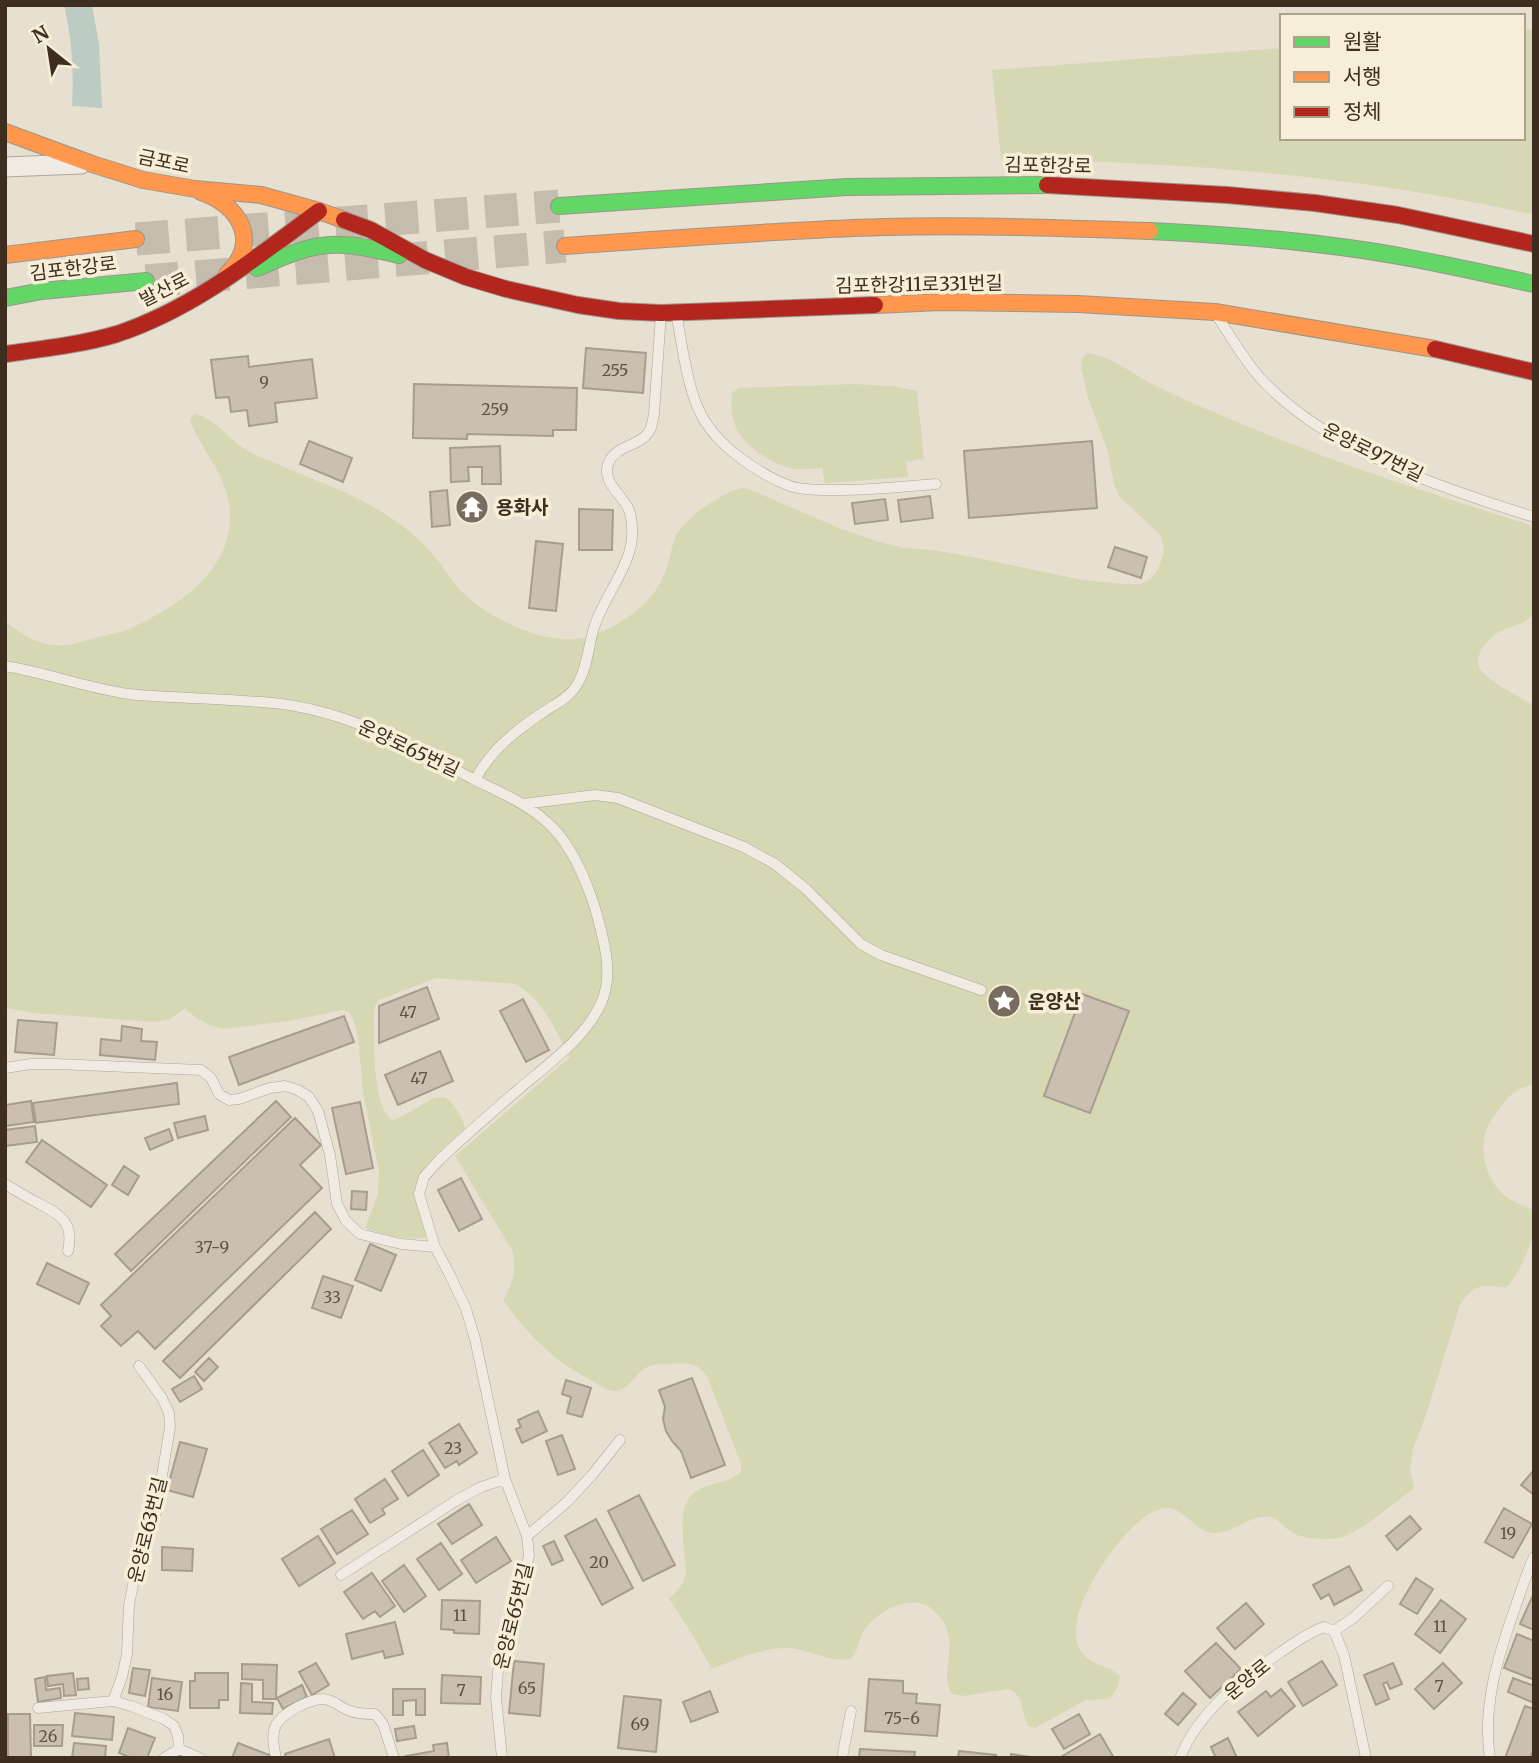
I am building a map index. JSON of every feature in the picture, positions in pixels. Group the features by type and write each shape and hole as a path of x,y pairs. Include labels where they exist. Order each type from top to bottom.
{"main road":[{"name":"금포로","path":"5,132 143,180 195,189 261,195 319,211"},
{"name":"김포한강로","path":"559,206 847,187 1064,185 1315,203 1398,215 1534,244"},
{"path":"195,189 217,198 241,223 245,241 239,261 217,286"},
{"name":"김포한강11로331번길","path":"319,211 371,230 425,260 466,277 506,289 619,311 669,313 942,302 1078,304 1215,312 1439,350 1534,372"},
{"name":"발산로","path":"5,354 78,343 132,328 166,313 217,286 319,211"},
{"path":"565,246 884,227 1008,226 1217,234 1335,246 1441,264 1534,284"},
{"name":"김포한강로","path":"5,256 136,239"},
{"path":"217,286 305,249 328,245 356,246 425,260"},
{"name":"김포한강로","path":"5,298 43,291 146,281"}],"street":[{"path":"5,167 92,164"}],"lane":[{"name":"운양로97번길","path":"1215,312 1249,365 1265,383 1332,435 1362,451 1476,499 1534,517"},
{"path":"669,313 697,406 714,433 752,467 793,487 814,490 847,491 936,484"},
{"name":"운양로65번길","path":"475,780 483,764 495,750 542,713 565,699 577,685 585,667 594,625 632,544 633,531 629,510 611,484 607,474 609,461 650,430 669,313"},
{"name":"운양로65번길","path":"5,666 103,690 283,704 338,716 422,752 523,804 555,830 581,872 592,898 607,956 607,984 602,1002 587,1026 563,1051 439,1158 424,1177 419,1194 435,1247 466,1309 505,1479 527,1536 529,1556 498,1671 496,1698 502,1758"},
{"path":"523,804 595,795 618,798 744,847 775,864 806,889 861,944 881,955 981,990"},
{"path":"5,1068 56,1064 201,1070 211,1078 219,1094 229,1100 271,1088 285,1086 298,1090 309,1097 318,1111 330,1155 337,1204 346,1221 360,1234 401,1244 435,1247"},
{"path":"5,1184 60,1215 68,1226 71,1237 68,1251"},
{"name":"운양로63번길","path":"113,1701 127,1654 129,1605 138,1559 156,1512 170,1427 169,1413 162,1398 139,1366"},
{"path":"527,1536 567,1502 620,1440"},
{"path":"341,1576 457,1500 481,1487 505,1479"},
{"path":"1490,1758 1487,1728 1489,1703 1500,1651 1534,1557"},
{"name":"운양로","path":"1180,1758 1186,1743 1201,1721 1248,1675 1311,1632 1324,1627 1334,1631 1352,1619 1388,1586"},
{"path":"1334,1631 1344,1655 1366,1758"},
{"path":"276,1758 273,1739 276,1724 285,1714 301,1705 323,1699 334,1701 347,1710 375,1714 383,1724 394,1758"},
{"path":"38,1709 113,1701 131,1706 164,1719 174,1726 179,1749"},
{"path":"842,1758 852,1711"},
{"path":"164,1758 179,1749"},
{"path":"179,1749 200,1758"}],"green space":[{"path":"1534,29 1534,215 1389,188 1292,176 1145,164 1001,159 992,70 1280,48 1280,140 1525,140 1525,30"},
{"path":"1087,353 1112,361 1150,383 1215,413 1310,451 1384,478 1534,526 1533,613 1525,622 1491,638 1483,647 1478,661 1482,672 1488,677 1534,705 1534,1084 1516,1091 1499,1108 1486,1130 1483,1150 1489,1175 1498,1189 1518,1204 1534,1210 1534,1233 1519,1270 1507,1286 1476,1288 1460,1305 1413,1449 1410,1470 1414,1488 1367,1524 1333,1539 1295,1534 1270,1517 1255,1518 1214,1533 1203,1530 1173,1509 1162,1508 1151,1513 1129,1531 1109,1555 1091,1584 1078,1617 1076,1640 1080,1650 1091,1661 1120,1676 1118,1686 1112,1696 1086,1700 1035,1728 1028,1726 1019,1699 1012,1691 1007,1689 964,1696 952,1694 947,1675 948,1631 932,1609 923,1604 904,1604 885,1611 863,1632 856,1652 848,1659 780,1648 750,1654 712,1669 669,1599 680,1587 686,1572 683,1515 688,1500 699,1490 733,1478 741,1470 707,1376 693,1365 656,1365 647,1367 623,1389 613,1391 604,1388 552,1354 521,1324 503,1300 513,1276 512,1250 455,1156 570,1057 541,1006 525,990 515,984 436,978 379,1000 375,1006 377,1087 385,1112 392,1120 434,1098 445,1097 458,1112 465,1129 439,1151 419,1178 416,1200 426,1238 395,1236 365,1228 378,1194 379,1172 363,1092 358,1036 349,1012 343,1010 289,1021 224,1029 198,1019 185,1009 168,1020 153,1022 35,1013 5,1008 5,621 39,642 74,644 118,633 149,619 183,598 212,570 222,553 228,534 229,501 220,477 190,421 196,414 211,421 252,453 346,493 391,518 425,546 458,588 472,601 499,619 546,637 584,638 607,629 638,610 660,583 674,540 682,528 706,506 744,487 839,528 904,548 967,556 1083,580 1140,584 1152,578 1158,569 1164,553 1163,544 1160,535 1120,497 1115,487 1107,449 1088,398 1081,366 1082,358"},
{"path":"853,384 893,386 917,391 924,459 906,462 908,477 825,483 822,468 794,469 765,457 748,445 734,423 732,393 739,388"}],"shaded area":[{"path":"64,5 92,5 99,44 102,108 72,106 72,56"}],"building":[{"path":"586,348 646,353 643,393 583,388"},
{"path":"248,356 249,367 312,359 317,398 275,403 277,422 249,426 247,410 231,412 229,397 216,398 211,360"},
{"path":"414,384 577,388 576,430 553,430 553,436 467,434 467,439 413,438"},
{"path":"309,441 352,458 343,482 300,464"},
{"path":"1092,441 1097,508 969,518 964,451"},
{"path":"500,446 501,484 482,484 482,467 468,467 469,481 451,482 450,448"},
{"path":"447,490 450,525 432,527 430,492"},
{"path":"930,496 933,518 901,522 898,500"},
{"path":"885,499 888,520 855,524 852,503"},
{"path":"579,509 613,510 612,550 579,550"},
{"path":"536,541 563,544 556,611 529,608"},
{"path":"1115,547 1147,557 1141,578 1108,567"},
{"path":"427,987 439,1019 379,1043 379,1006"},
{"path":"1082,994 1129,1011 1090,1113 1044,1096"},
{"path":"523,999 549,1050 526,1062 500,1011"},
{"path":"344,1016 354,1042 239,1085 229,1057"},
{"path":"18,1020 57,1023 54,1055 15,1052"},
{"path":"122,1026 142,1029 141,1041 157,1042 155,1060 100,1055 101,1039 121,1041"},
{"path":"440,1051 453,1081 398,1105 385,1075"},
{"path":"177,1083 179,1104 36,1123 33,1103"},
{"path":"31,1101 34,1122 5,1126 5,1105"},
{"path":"276,1101 291,1117 131,1271 115,1254"},
{"path":"360,1102 373,1168 346,1174 332,1108"},
{"path":"205,1116 208,1130 178,1138 174,1123"},
{"path":"295,1118 321,1145 300,1165 322,1188 155,1349 138,1331 121,1346 101,1326 111,1316 101,1305"},
{"path":"35,1126 37,1142 5,1146 5,1130"},
{"path":"169,1129 173,1140 150,1150 145,1138"},
{"path":"42,1140 107,1185 91,1207 26,1162"},
{"path":"124,1166 139,1176 128,1195 112,1185"},
{"path":"461,1178 482,1219 459,1231 438,1190"},
{"path":"352,1191 367,1192 366,1210 351,1209"},
{"path":"315,1212 331,1229 180,1378 163,1361"},
{"path":"370,1244 396,1255 381,1291 355,1280"},
{"path":"47,1263 89,1283 79,1304 37,1284"},
{"path":"323,1276 353,1286 341,1318 312,1308"},
{"path":"209,1358 218,1367 204,1381 195,1372"},
{"path":"194,1376 202,1389 180,1402 172,1389"},
{"path":"692,1378 725,1465 691,1478 681,1451 666,1431 663,1419 665,1407 659,1390"},
{"path":"566,1380 591,1388 582,1417 567,1413 571,1397 562,1394"},
{"path":"538,1411 547,1431 522,1443 516,1429 521,1427 518,1420"},
{"path":"459,1424 477,1453 459,1465 457,1461 445,1468 429,1443"},
{"path":"562,1435 575,1469 558,1475 546,1441"},
{"path":"180,1442 207,1449 193,1497 167,1490"},
{"path":"423,1450 439,1475 408,1496 392,1471"},
{"path":"1534,1470 1534,1495 1521,1485"},
{"path":"385,1479 398,1499 382,1509 385,1514 370,1523 355,1499"},
{"path":"639,1495 675,1565 643,1581 608,1511"},
{"path":"469,1504 482,1525 452,1544 438,1524"},
{"path":"1504,1508 1532,1524 1513,1558 1485,1542"},
{"path":"352,1510 368,1534 337,1554 321,1529"},
{"path":"1410,1516 1421,1529 1397,1550 1386,1536"},
{"path":"596,1519 633,1588 602,1605 565,1536"},
{"path":"318,1536 335,1563 299,1586 282,1559"},
{"path":"496,1537 511,1561 476,1583 461,1560"},
{"path":"554,1541 563,1560 552,1565 543,1546"},
{"path":"441,1543 462,1574 439,1590 417,1559"},
{"path":"162,1547 193,1549 192,1571 162,1570"},
{"path":"404,1565 426,1596 404,1612 382,1581"},
{"path":"1349,1566 1362,1590 1334,1605 1329,1594 1321,1599 1313,1585"},
{"path":"372,1573 395,1606 380,1617 375,1611 363,1619 344,1592"},
{"path":"1416,1578 1433,1589 1417,1614 1400,1604"},
{"path":"1534,1593 1534,1630 1520,1624"},
{"path":"442,1600 480,1601 479,1634 454,1633 454,1630 441,1629"},
{"path":"1441,1600 1466,1619 1440,1653 1415,1634"},
{"path":"1246,1603 1264,1624 1235,1649 1217,1628"},
{"path":"395,1622 403,1654 385,1658 383,1651 352,1659 346,1634"},
{"path":"1517,1634 1534,1641 1532,1679 1504,1668"},
{"path":"1216,1643 1241,1669 1210,1698 1185,1671"},
{"path":"514,1661 544,1664 540,1716 509,1713"},
{"path":"1322,1661 1337,1685 1303,1706 1288,1682"},
{"path":"316,1663 329,1685 312,1695 299,1672"},
{"path":"1393,1663 1402,1684 1390,1689 1387,1682 1383,1684 1389,1699 1376,1705 1364,1675"},
{"path":"1443,1663 1462,1683 1434,1709 1415,1689"},
{"path":"242,1664 277,1665 276,1699 263,1699 263,1680 242,1679"},
{"path":"133,1668 150,1670 145,1696 129,1693"},
{"path":"73,1673 76,1695 64,1696 63,1684 48,1686 47,1676"},
{"path":"195,1673 228,1673 228,1700 219,1700 219,1708 190,1708 190,1681 195,1681"},
{"path":"442,1675 481,1677 480,1704 441,1703"},
{"path":"45,1677 46,1690 60,1688 61,1698 38,1702 35,1679"},
{"path":"88,1678 89,1689 78,1690 77,1679"},
{"path":"152,1678 182,1682 178,1711 148,1707"},
{"path":"1513,1678 1534,1686 1534,1703 1508,1692"},
{"path":"869,1679 903,1681 903,1693 917,1694 916,1703 940,1705 937,1736 865,1731"},
{"path":"241,1683 252,1684 252,1702 273,1703 272,1714 240,1713"},
{"path":"302,1685 307,1697 283,1709 277,1698"},
{"path":"393,1689 425,1689 425,1715 416,1715 416,1700 403,1701 403,1715 393,1715"},
{"path":"1281,1689 1295,1706 1258,1736 1238,1712 1266,1691 1271,1697"},
{"path":"710,1691 718,1712 691,1722 683,1702"},
{"path":"1183,1693 1196,1704 1178,1725 1165,1714"},
{"path":"624,1696 661,1700 656,1752 618,1748"},
{"path":"1525,1706 1534,1709 1534,1748 1530,1758 1505,1758"},
{"path":"75,1713 114,1717 112,1740 72,1736"},
{"path":"8,1714 30,1714 31,1758 8,1758"},
{"path":"1079,1714 1090,1734 1064,1749 1052,1729"},
{"path":"34,1725 63,1725 62,1746 34,1746"},
{"path":"414,1726 416,1738 397,1741 395,1729"},
{"path":"128,1728 155,1738 147,1758 132,1758 119,1753"},
{"path":"1100,1734 1114,1758 1061,1757"},
{"path":"1228,1738 1237,1758 1216,1758 1211,1747"},
{"path":"329,1739 335,1758 286,1758 285,1754"},
{"path":"74,1743 106,1746 105,1758 72,1758"},
{"path":"238,1743 272,1756 232,1758"},
{"path":"447,1743 449,1758 406,1756 434,1751 433,1745"},
{"path":"860,1749 915,1752 914,1758 859,1758"},
{"path":"959,1751 996,1755 996,1758 958,1758"},
{"path":"1011,1754 1036,1758 1011,1758"}],"tunnel":[{"path":"136,239 559,206"},
{"path":"146,281 565,246"}],"traffic: fast":[{"path":"559,206 847,187 1047,185"},
{"path":"1150,231 1358,249 1534,284"},
{"path":"257,268 297,252 321,246 354,246 399,255"},
{"path":"5,298 42,291 146,281"}],"traffic: slow":[{"path":"5,132 143,180 195,189 261,195 344,220"},
{"path":"201,192 226,206 241,226 243,250 227,274"},
{"path":"565,246 764,232 884,227 1150,231"},
{"path":"5,255 136,239"},
{"path":"875,305 942,302 1078,304 1215,312 1435,349"}],"traffic: jam":[{"path":"1047,185 1315,203 1398,215 1534,244"},
{"path":"5,354 117,334 172,311 223,281 319,211"},
{"path":"344,220 371,230 425,260 466,277 578,305 661,313 875,305"},
{"path":"1435,349 1534,372"}],"place":[{"name":"용화사","path":"472,507"},
{"name":"운양산","path":"1004,1001"}]}
